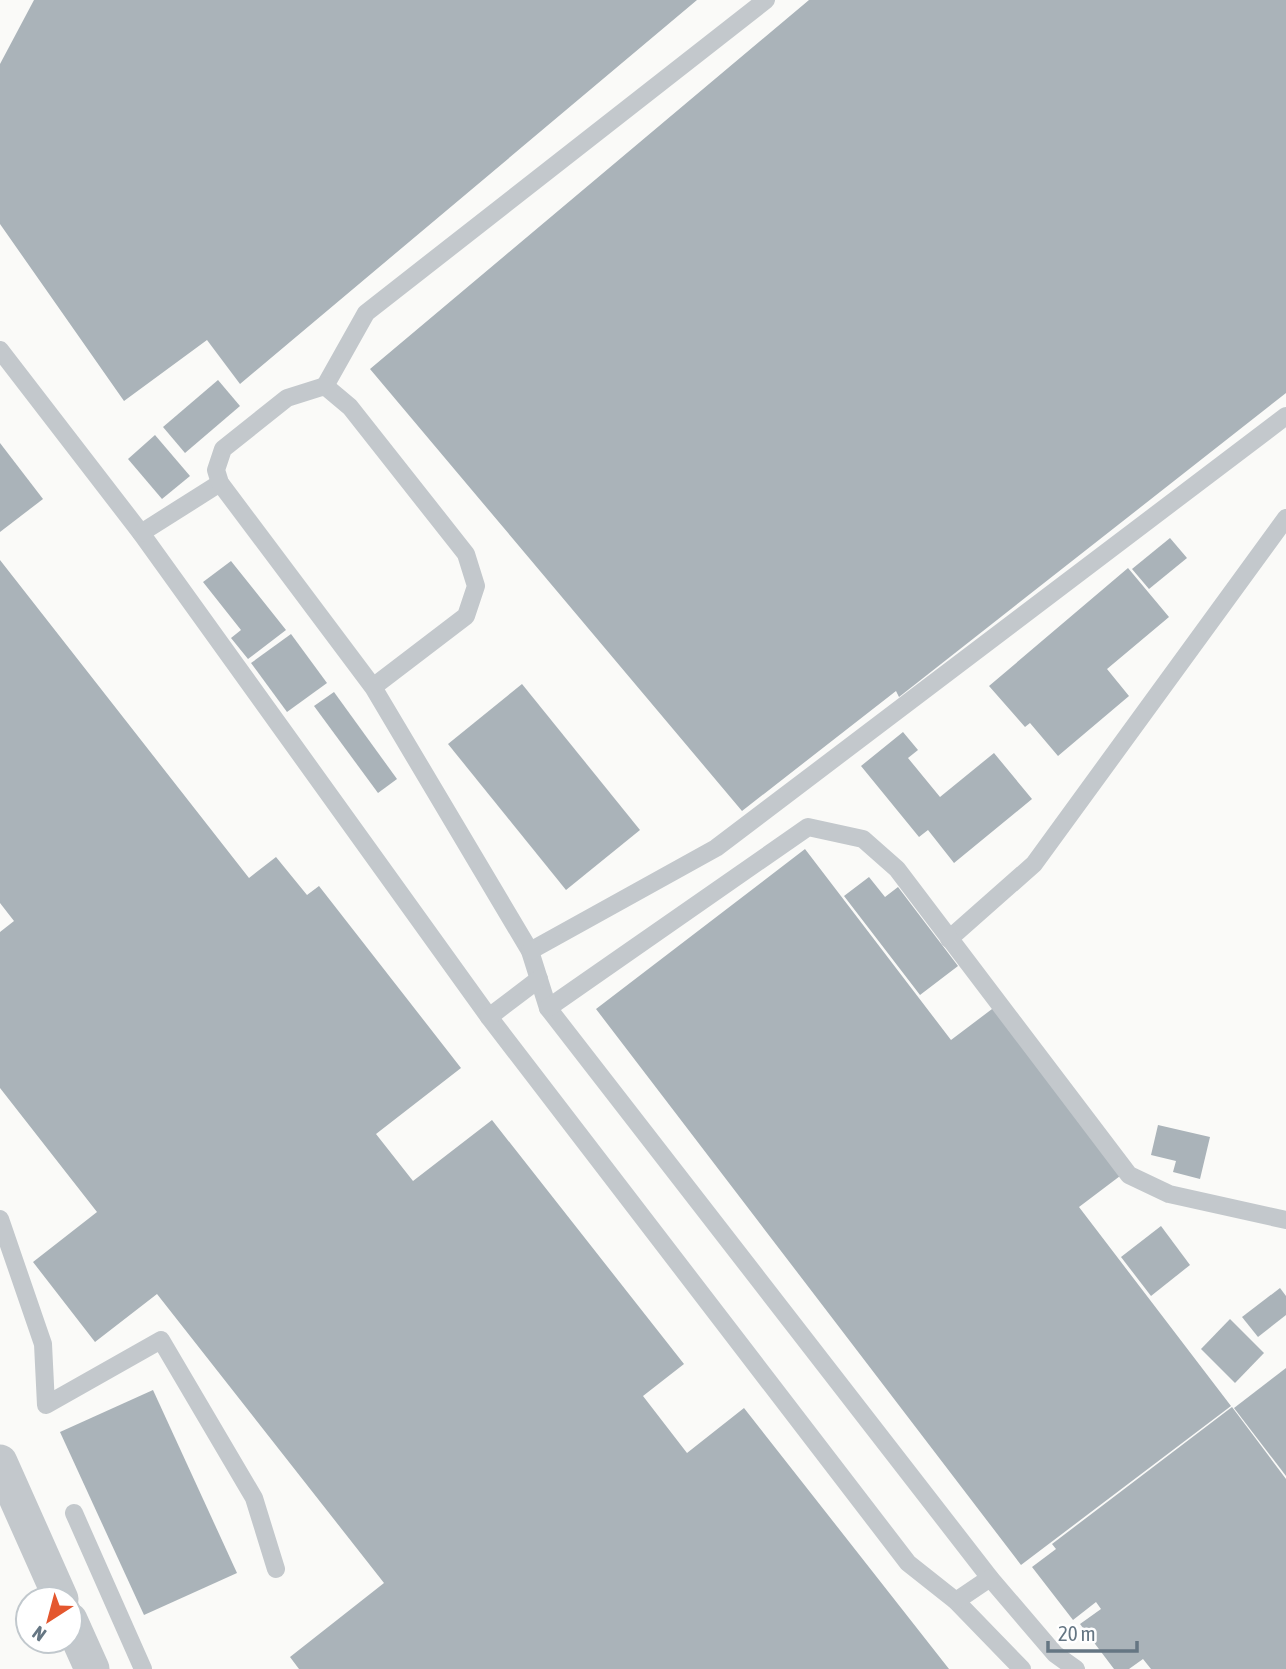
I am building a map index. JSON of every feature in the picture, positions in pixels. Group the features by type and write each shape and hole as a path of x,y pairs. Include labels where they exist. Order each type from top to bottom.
{"street":[{"path":"0,1462 55,1585"},
{"path":"84,1651 92,1669"}],"lane":[{"path":"766,0 366,313 325,386 287,398 223,449 216,470 220,484 373,687 530,951 548,1008 990,1578 1055,1654 1076,1669"},
{"path":"2,358 141,533 489,1017 908,1563 956,1601 1022,1669"},
{"path":"325,386 350,407 466,554 476,586 466,616 373,687"},
{"path":"530,951 716,848 1286,416"},
{"path":"141,533 220,484"},
{"path":"949,939 1034,864 1286,519"},
{"path":"548,1008 808,827 863,839 897,869 1129,1175 1170,1194 1286,1220"},
{"path":"489,1017 539,979"},
{"path":"0,1219 43,1344 46,1405 161,1340 254,1498 276,1569"},
{"path":"74,1513 144,1669"},
{"path":"956,1601 990,1578"}],"building":[{"path":"34,0 697,0 240,384 207,340 124,401 0,224 0,64"},
{"path":"809,0 1286,0 1286,393 899,697 896,691 742,811 370,369"},
{"path":"218,380 240,406 185,453 163,427"},
{"path":"155,435 190,476 162,499 128,459"},
{"path":"0,443 43,499 0,532"},
{"path":"1170,538 1187,558 1149,589 1132,569"},
{"path":"0,560 249,878 276,857 307,895 319,886 461,1068 376,1134 413,1181 492,1120 684,1364 643,1396 687,1453 744,1408 949,1669 299,1669 290,1657 384,1583 157,1294 95,1342 33,1262 97,1212 0,1088 0,932 14,921 0,903"},
{"path":"231,561 286,630 248,659 231,638 241,630 203,582"},
{"path":"1128,568 1169,617 1107,669 1129,696 1058,756 1030,723 1025,727 989,686"},
{"path":"291,634 327,683 287,712 251,663"},
{"path":"522,684 640,830 566,890 448,744"},
{"path":"334,692 397,779 378,793 314,706"},
{"path":"903,732 918,750 908,758 940,797 994,753 1032,799 954,863 928,830 919,837 861,766"},
{"path":"805,849 951,1040 996,1006 1124,1173 1079,1207 1231,1406 1021,1565 596,1009"},
{"path":"869,877 885,897 898,887 958,966 920,995 844,896"},
{"path":"1158,1125 1210,1137 1200,1179 1173,1172 1176,1161 1151,1155"},
{"path":"1161,1226 1190,1265 1151,1296 1121,1257"},
{"path":"1280,1288 1286,1296 1286,1315 1258,1337 1242,1317"},
{"path":"1230,1319 1264,1353 1235,1383 1201,1349"},
{"path":"1286,1368 1286,1476 1234,1408"},
{"path":"153,1390 237,1573 144,1615 60,1432"},
{"path":"1232,1407 1286,1479 1286,1669 1151,1669 1143,1659 1129,1669 1114,1669 1080,1624 1101,1609 1096,1602 1073,1620 1032,1567 1056,1549 1052,1544"}]}
